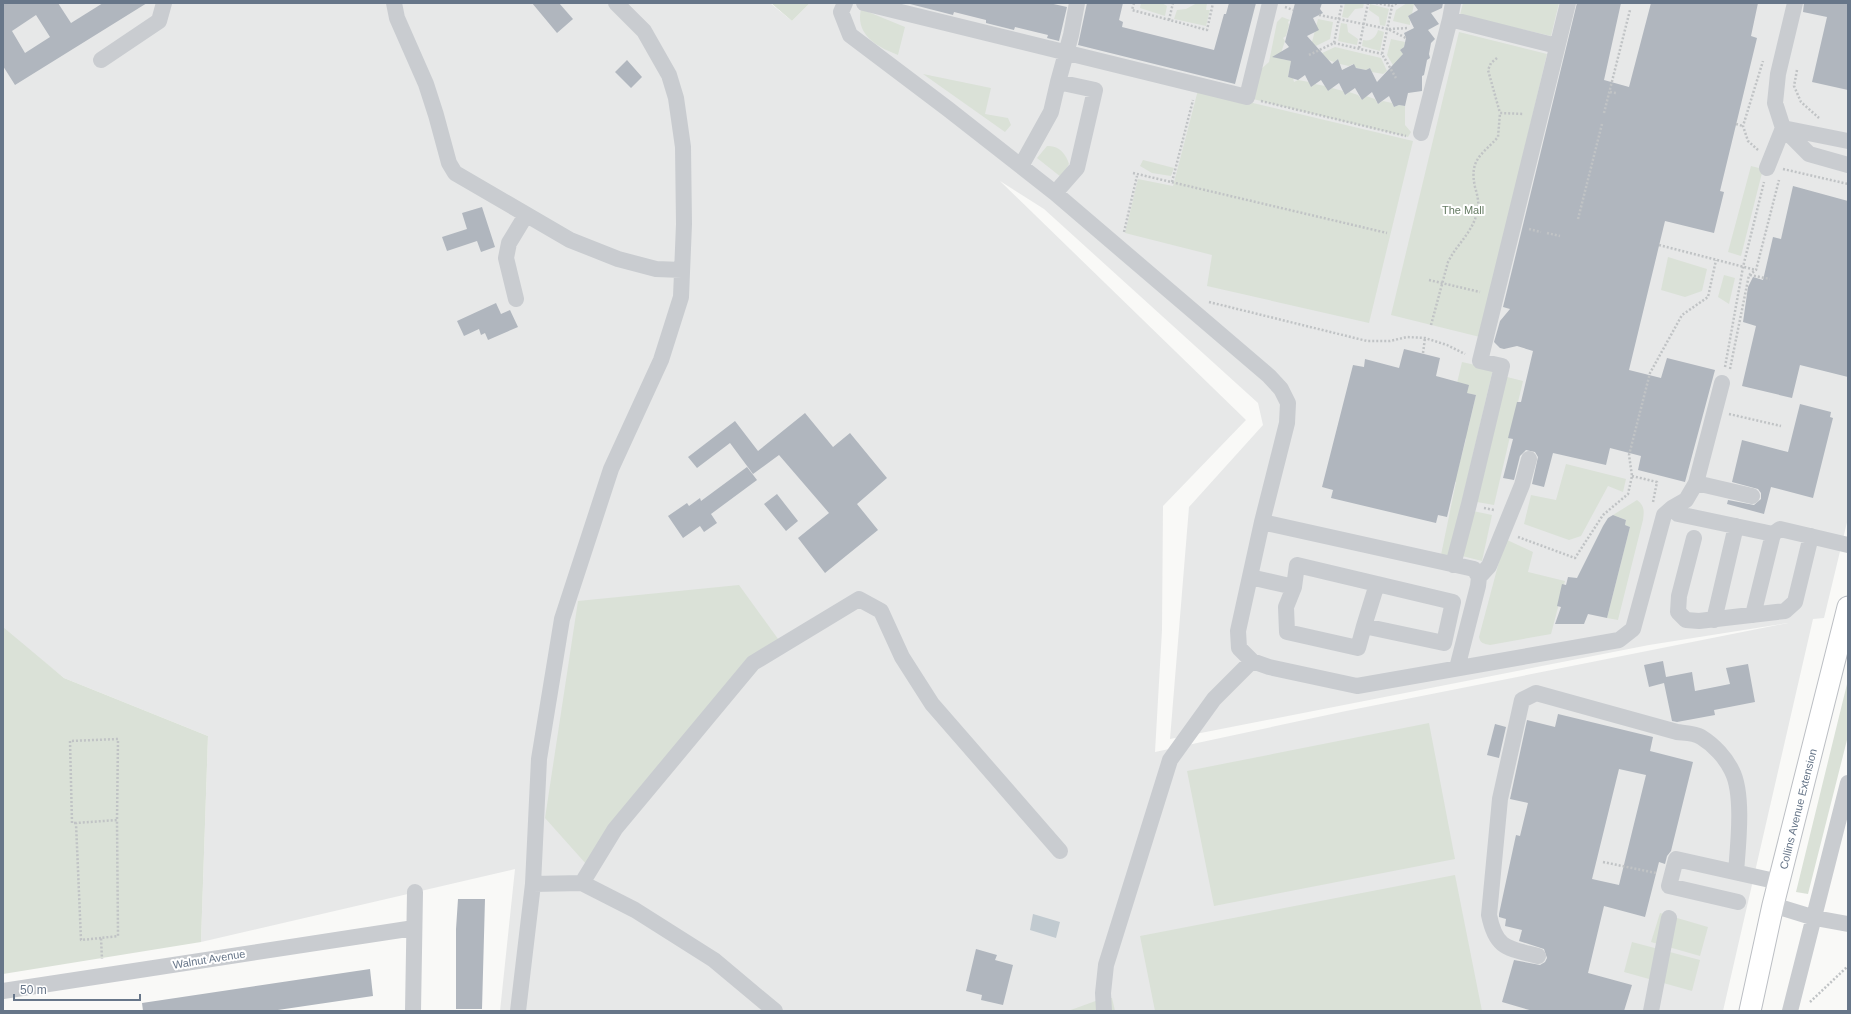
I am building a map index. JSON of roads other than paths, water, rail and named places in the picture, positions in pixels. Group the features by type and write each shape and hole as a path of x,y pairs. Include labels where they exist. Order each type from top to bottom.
{"main road":[{"name":"Collins Avenue Extension","path":"1750,1011 1779,882 1848,607"}],"street":[{"path":"101,60 159,21 164,3"},
{"path":"394,3 397,18 426,84 449,163 455,173 570,240 618,259 656,269 682,270"},
{"path":"518,1011 533,884 539,759 562,619 611,469 661,360 680,297 684,224 683,146 676,98 669,75 644,31 616,3"},
{"path":"845,3 841,12 850,35 1055,193 1269,376 1281,389 1288,403 1287,423 1262,522 1238,631 1239,648 1252,661 1269,667 1357,686 1619,640 1633,629 1664,515 1672,508 1686,500 1696,484 1726,378"},
{"path":"864,3 1066,54 1247,97 1270,3"},
{"path":"1021,166 1051,112 1077,3"},
{"path":"1415,135 1450,19 1453,3"},
{"path":"1453,565 1470,504 1502,366 1480,361 1568,3"},
{"path":"1795,3 1778,74 1775,103 1783,128 1809,154 1848,165"},
{"path":"1450,19 1558,46"},
{"path":"1055,193 1077,168 1095,90 1058,82"},
{"path":"1783,128 1848,141"},
{"path":"1768,164 1783,128"},
{"path":"516,298 506,258 509,243 526,215"},
{"path":"1457,668 1479,577 1489,566 1522,485 1529,459"},
{"path":"1696,484 1752,496"},
{"path":"1672,508 1678,514 1773,534"},
{"path":"1262,522 1318,533 1474,570 1479,577"},
{"path":"1714,620 1736,526"},
{"path":"1753,615 1773,534 1780,528 1848,545"},
{"path":"1694,538 1679,596 1678,612 1686,620 1699,621 1785,611 1795,602 1812,536"},
{"path":"1364,626 1444,643 1453,602 1297,565 1294,587 1286,607 1287,632 1358,648 1364,626 1377,584"},
{"path":"1250,577 1294,587"},
{"path":"582,884 615,829 754,663 859,599 881,611 902,657 932,704 1060,851"},
{"path":"1104,1011 1102,993 1106,965 1170,760 1214,699 1252,661"},
{"path":"1538,956 1506,947 1493,933 1489,915 1500,799 1522,700 1536,693 1677,732 1700,736 1718,751 1733,772 1738,795 1736,872"},
{"path":"1790,1011 1815,918 1848,783"},
{"path":"1738,902 1669,886 1676,859 1779,882"},
{"path":"533,884 582,884 635,910 714,960 775,1011"},
{"path":"413,1011 415,892"},
{"path":"1774,904 1815,918 1848,924"},
{"path":"1651,1011 1669,918"},
{"name":"Walnut Avenue","path":"3,991 414,928"}],"park label":[{"name":"The Mall","path":"1463,210"}]}
